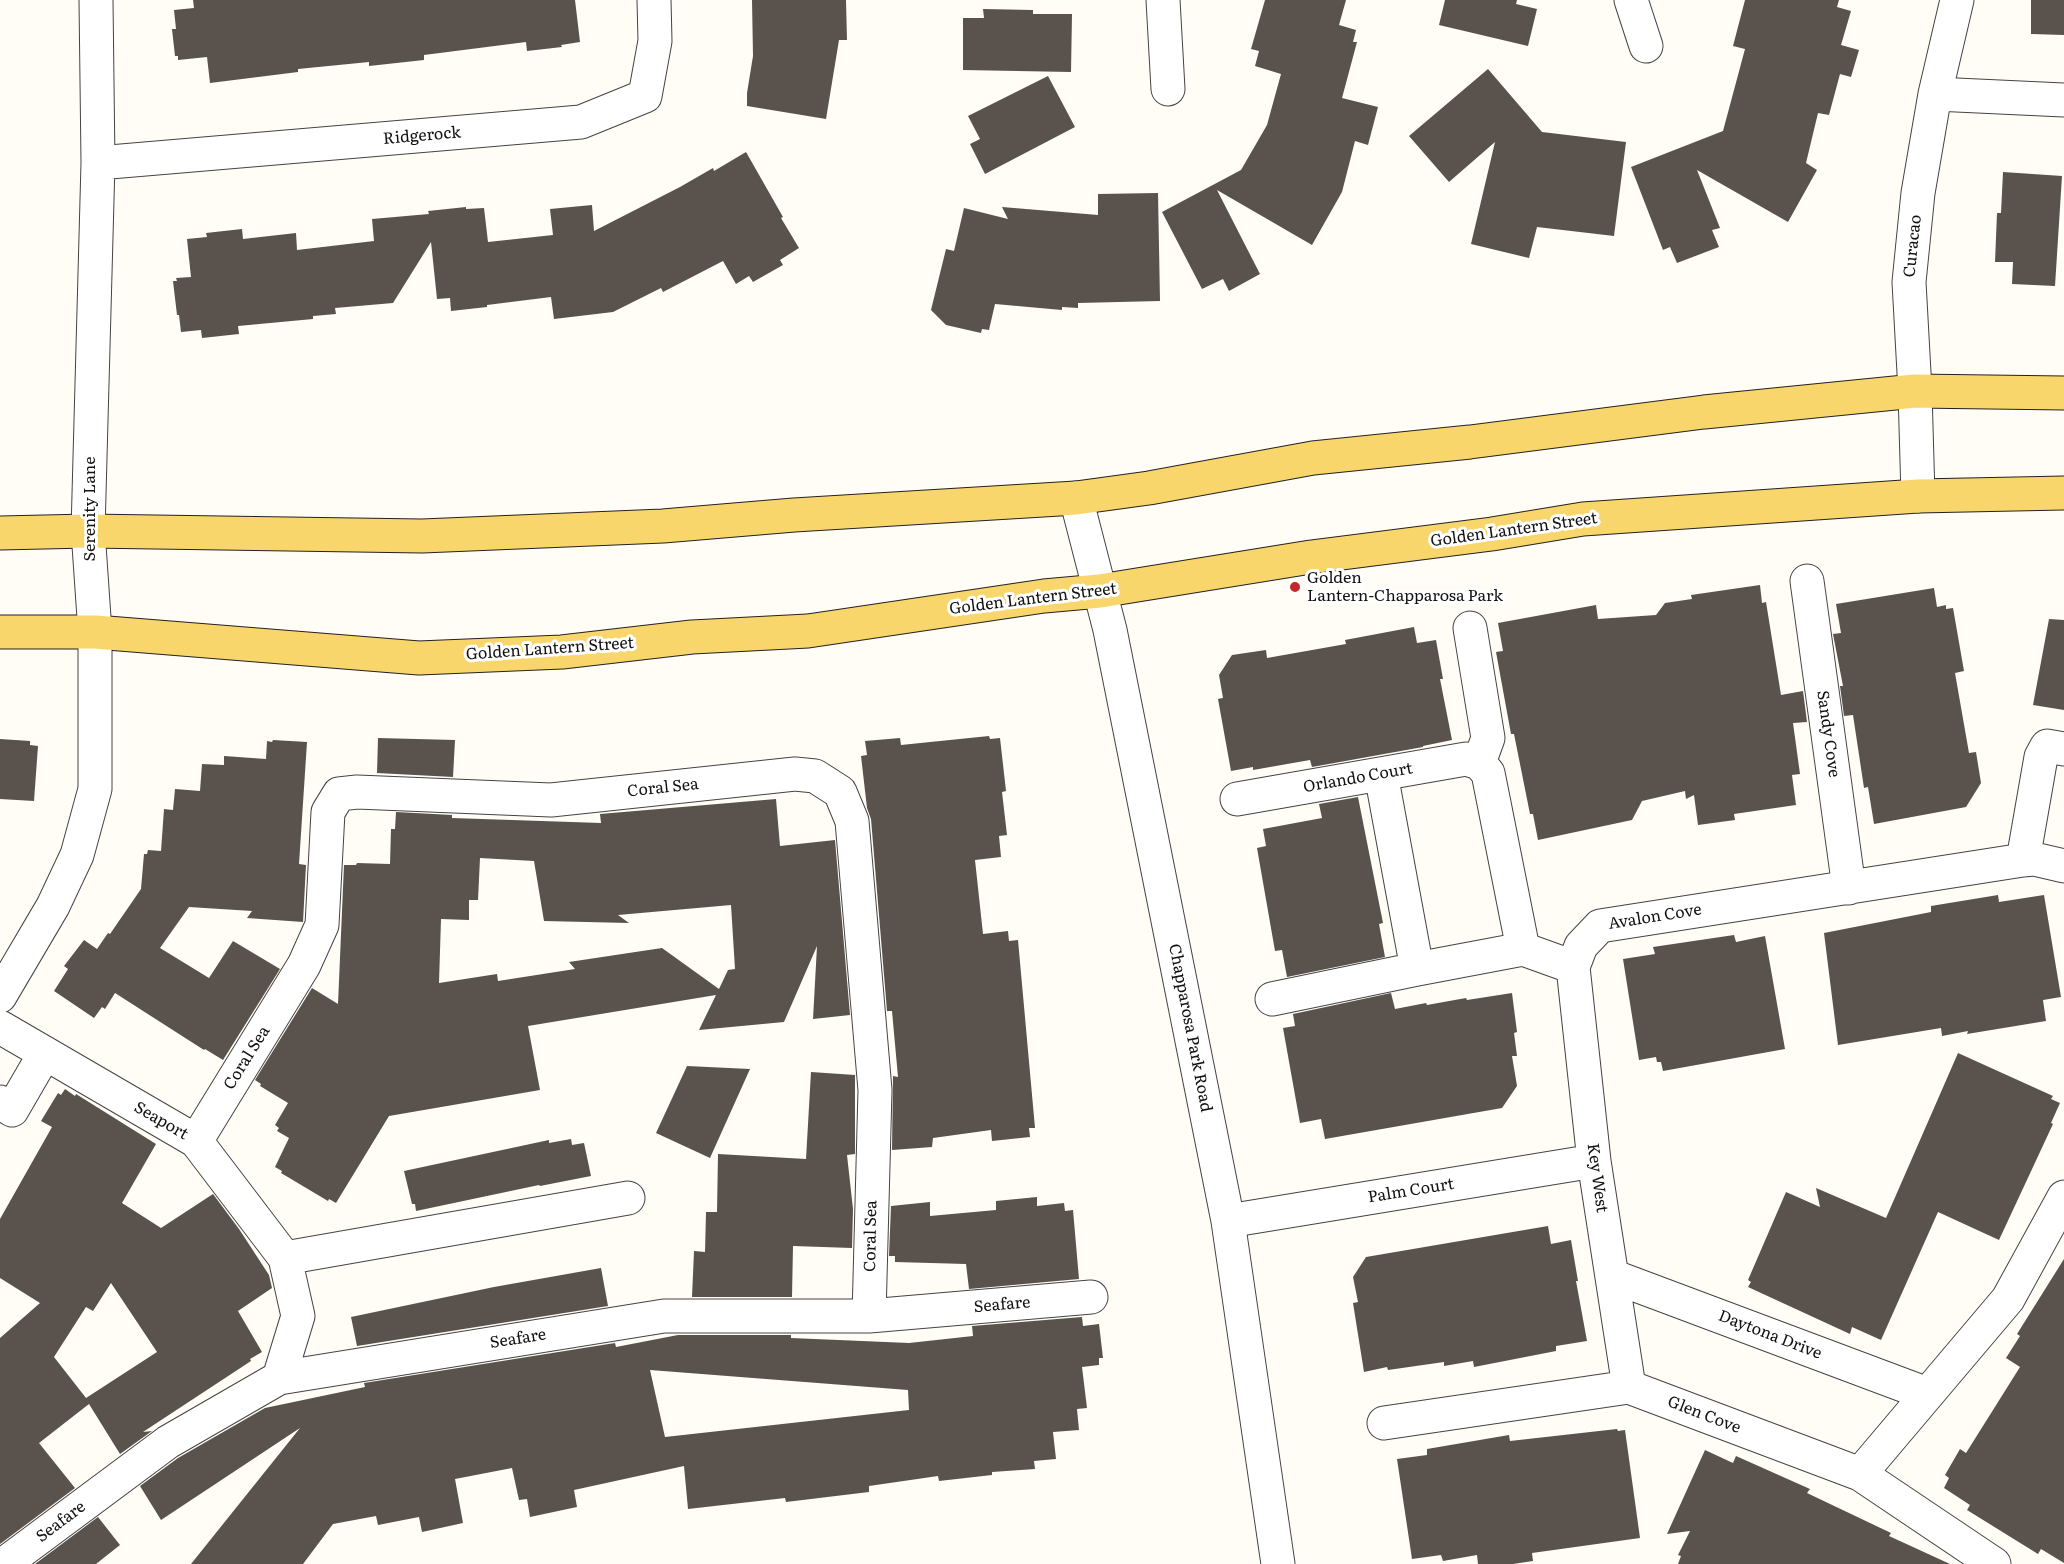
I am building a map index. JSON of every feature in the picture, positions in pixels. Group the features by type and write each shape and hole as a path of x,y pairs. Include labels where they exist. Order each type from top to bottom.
{"main road":[{"path":"0,533 88,531 422,536 663,526 794,515 1076,498 1149,488 1313,458 1470,442 1704,412 1915,391 2064,393"},
{"name":"Golden Lantern Street","path":"0,632 94,632 431,658 562,652 692,637 808,631 1044,596 1100,591 1311,557 1492,534 1583,519 1918,496 2064,493"}],"street":[{"name":"Serenity Lane","path":"0,996 53,906 77,855 95,789 94,632 88,531 98,163 96,0"},
{"name":"Ridgerock","path":"98,163 581,123 645,96 655,41 654,0"},
{"path":"1163,0 1168,90"},
{"path":"1631,0 1646,46"},
{"name":"Curacao","path":"1918,496 1909,282 1918,193 1935,94 1957,0"},
{"path":"1935,94 2064,100"},
{"name":"Chapparosa Park Road","path":"1076,498 1110,630 1228,1221 1278,1564"},
{"name":"Sandy Cove","path":"1807,581 1849,888"},
{"path":"1470,628 1488,738 1479,763 1488,773 1523,950"},
{"path":"2023,860 2041,757 2047,746 2064,749"},
{"name":"Orlando Court","path":"1237,799 1466,759 1479,763"},
{"name":"Coral Sea","path":"195,1141 304,965 322,925 328,812 339,794 357,792 551,800 795,774 815,776 840,792 852,821 875,1090 869,1316"},
{"path":"1381,774 1417,969"},
{"name":"Avalon Cove","path":"1573,967 1581,946 1600,926 2023,860 2034,859 2064,866"},
{"path":"1272,999 1523,950 1573,967"},
{"name":"Key West","path":"1573,967 1594,1161 1629,1387"},
{"name":"Seaport","path":"0,1027 195,1141 285,1258 298,1316 279,1378"},
{"path":"0,1102 12,1110 45,1053"},
{"name":"Palm Court","path":"1228,1221 1594,1161"},
{"path":"1860,1473 2008,1299 2064,1197"},
{"path":"285,1258 628,1198"},
{"name":"Daytona Drive","path":"1612,1276 1927,1394"},
{"name":"Seafare","path":"4,1564 168,1442 279,1378 664,1316 869,1316 1091,1297"},
{"name":"Glen Cove","path":"1384,1423 1629,1387 1860,1473 1994,1564"}],"building":[{"path":"193,0 575,0 580,42 561,45 562,47 527,51 526,42 424,55 424,60 369,66 369,62 298,69 298,72 210,83 207,57 178,60 178,56 175,56 172,29 176,29 174,10 194,8"},
{"path":"752,0 846,0 847,40 839,40 826,119 747,106 753,56"},
{"path":"1265,0 1346,0 1339,25 1356,30 1353,42 1357,42 1342,98 1378,107 1368,145 1355,141 1342,192 1312,245 1217,190 1260,274 1229,291 1223,279 1202,289 1162,212 1241,170 1267,125 1281,74 1255,66 1259,51 1251,49"},
{"path":"1445,0 1517,0 1516,4 1537,9 1528,46 1439,25"},
{"path":"1745,0 1839,0 1837,7 1851,11 1841,45 1859,50 1851,77 1840,74 1829,115 1818,113 1806,163 1817,170 1788,222 1697,170 1720,228 1712,230 1719,247 1677,263 1670,247 1663,250 1631,167 1723,131 1745,49 1733,46"},
{"path":"2031,0 2064,0 2064,35 2031,34"},
{"path":"983,9 1033,10 1033,14 1072,14 1071,72 963,70 963,18 984,18"},
{"path":"1488,69 1542,132 1626,142 1614,236 1537,227 1529,258 1471,244 1495,142 1449,182 1409,136"},
{"path":"1048,76 1075,127 985,174 970,144 980,139 968,116"},
{"path":"746,152 799,248 780,260 783,265 753,282 749,276 736,284 723,261 663,292 661,288 613,312 554,319 551,297 451,311 450,298 437,299 431,242 393,303 335,308 336,314 313,316 313,319 238,326 239,334 202,338 201,330 181,332 173,281 177,281 176,278 191,277 187,239 207,237 206,233 242,229 243,239 296,233 297,250 374,241 372,219 429,214 428,211 466,207 466,209 484,208 488,242 553,235 550,209 592,205 594,231 713,168 714,171"},
{"path":"2003,172 2062,176 2055,286 2012,284 2013,262 1995,262 1997,213 2001,213"},
{"path":"1158,193 1160,301 1078,303 1078,308 1062,307 1062,310 995,304 989,330 982,329 981,333 946,325 931,310 946,249 954,251 964,208 1008,219 1002,207 1098,215 1098,194"},
{"path":"1760,585 1762,603 1766,602 1781,695 1803,691 1807,722 1793,723 1800,774 1792,775 1796,805 1734,814 1735,820 1698,825 1694,795 1686,799 1685,791 1642,801 1632,820 1538,840 1533,814 1530,814 1514,734 1511,734 1496,652 1503,651 1498,623 1596,605 1598,619 1656,615 1665,603 1692,599 1691,595"},
{"path":"1934,588 1937,607 1946,605 1946,609 1953,608 1964,671 1955,673 1969,753 1976,752 1981,783 1966,807 1874,824 1868,787 1864,788 1853,715 1844,716 1840,686 1843,686 1833,634 1841,633 1836,604"},
{"path":"2049,619 2064,620 2064,710 2033,705"},
{"path":"1414,627 1417,643 1436,640 1443,679 1440,679 1452,740 1312,767 1310,760 1253,770 1253,767 1231,771 1218,699 1223,698 1219,675 1232,655 1266,650 1267,658 1346,644 1345,640"},
{"path":"989,736 990,739 1000,738 1006,791 1002,792 1007,835 999,836 1001,857 975,860 983,934 1008,931 1009,941 1018,940 1035,1128 1029,1128 1030,1137 992,1141 991,1130 933,1138 932,1147 892,1150 893,1076 898,1077 892,1011 887,1011 871,819 867,808 861,756 867,755 865,741 900,738 901,745"},
{"path":"378,738 455,740 453,777 377,773"},
{"path":"0,739 30,741 30,745 38,746 34,801 0,799"},
{"path":"273,740 307,742 299,864 306,865 303,922 247,918 252,911 189,907 160,948 209,978 233,941 280,969 223,1060 115,993 105,1009 102,1007 94,1018 54,991 68,969 64,966 84,940 97,949 141,889 144,854 147,854 148,850 161,851 164,809 173,810 175,789 200,791 202,764 224,765 224,756 266,759 267,741 272,742"},
{"path":"1358,797 1383,923 1379,924 1385,957 1287,977 1282,950 1275,951 1257,848 1266,846 1263,829 1322,818 1319,804"},
{"path":"776,799 780,846 835,840 850,1015 813,1019 817,946 784,1022 699,1030 716,995 528,1026 540,1090 389,1116 336,1203 329,1199 328,1201 281,1173 282,1171 275,1167 289,1138 277,1131 279,1128 275,1125 288,1103 260,1086 261,1084 255,1080 312,988 338,1004 344,865 390,864 391,829 395,829 396,812 452,815 452,818 601,823 600,814","holes":["480,858 534,861 544,921 629,923 618,915 731,905 735,969 728,970 719,989 662,948 569,962 575,969 498,981 497,974 439,983 441,919 469,920 469,900 478,900"]},
{"path":"1998,895 1999,902 2044,895 2061,997 2043,1000 2046,1021 1942,1036 1941,1028 1838,1045 1824,933 1931,912 1931,906"},
{"path":"1734,935 1736,942 1765,936 1785,1049 1663,1071 1661,1062 1657,1062 1656,1057 1639,1060 1623,959 1655,954 1653,947"},
{"path":"1391,993 1395,1009 1512,993 1517,1032 1514,1033 1517,1056 1512,1056 1517,1086 1502,1108 1325,1139 1321,1119 1300,1123 1283,1028 1295,1026 1293,1014"},
{"path":"1958,1053 2053,1096 2051,1099 2060,1103 2051,1123 2053,1124 1999,1240 1938,1212 1881,1340 1852,1327 1850,1334 1748,1287 1751,1282 1748,1280 1786,1192 1820,1207 1816,1188 1886,1218"},
{"path":"687,1066 750,1069 710,1158 656,1133"},
{"path":"811,1072 855,1075 855,1154 847,1155 853,1209 852,1248 793,1246 792,1297 692,1297 694,1251 705,1252 706,1212 717,1212 718,1154 806,1159"},
{"path":"65,1089 75,1096 76,1094 156,1144 122,1203 161,1228 213,1194 269,1275 272,1288 238,1311 262,1352 143,1432 152,1431 120,1454 89,1404 39,1443 75,1488 0,1544 0,1338 40,1303 0,1278 0,1219 52,1127 41,1121 58,1093 61,1095","holes":["111,1283 157,1352 86,1398 54,1357 86,1307 93,1311"]},
{"path":"571,1139 572,1145 584,1143 591,1176 416,1211 415,1204 412,1204 404,1171 549,1140 549,1143"},
{"path":"1037,1197 1037,1206 1064,1203 1065,1211 1073,1210 1079,1279 969,1289 966,1264 895,1262 895,1256 889,1256 891,1206 930,1202 930,1216 996,1210 996,1201"},
{"path":"1548,1226 1551,1244 1571,1240 1587,1341 1556,1346 1556,1351 1474,1367 1473,1361 1444,1366 1444,1362 1388,1370 1387,1367 1364,1372 1353,1303 1358,1302 1353,1277 1366,1257"},
{"path":"2064,1259 2064,1563 2041,1549 2038,1554 1967,1510 1970,1505 1944,1488 1949,1478 1945,1475 1960,1449 1966,1453 2020,1367 2006,1358 2020,1336 2017,1334"},
{"path":"601,1268 608,1306 357,1346 351,1317 494,1287"},
{"path":"1082,1317 1083,1326 1099,1324 1103,1358 1099,1358 1099,1365 1082,1367 1087,1408 1077,1409 1079,1430 1053,1432 1056,1459 1034,1461 1035,1469 992,1472 992,1475 939,1481 938,1476 869,1486 869,1492 786,1502 785,1498 688,1509 684,1466 574,1490 577,1507 530,1517 527,1499 519,1500 512,1468 455,1479 463,1523 422,1532 419,1517 378,1525 376,1516 333,1524 303,1564 191,1564 300,1428 161,1520 140,1486 178,1458 265,1408 365,1387 364,1383 615,1343 616,1347 678,1335 791,1335 791,1338 909,1343 973,1336 972,1326","holes":["650,1370 908,1390 909,1410 665,1437"]},
{"path":"1617,1429 1618,1431 1625,1430 1640,1538 1532,1553 1533,1561 1513,1564 1478,1564 1477,1555 1443,1561 1441,1555 1412,1559 1397,1459 1427,1455 1427,1449 1509,1435 1510,1441"},
{"path":"1705,1450 1733,1463 1736,1456 1810,1489 1807,1493 1891,1533 1889,1536 1950,1564 1678,1564 1681,1556 1678,1555 1690,1531 1667,1534"},
{"path":"98,1517 120,1545 96,1564 35,1564"}],"place":[{"name":"Golden Lantern-Chapparosa Park","path":"1295,587"}]}
